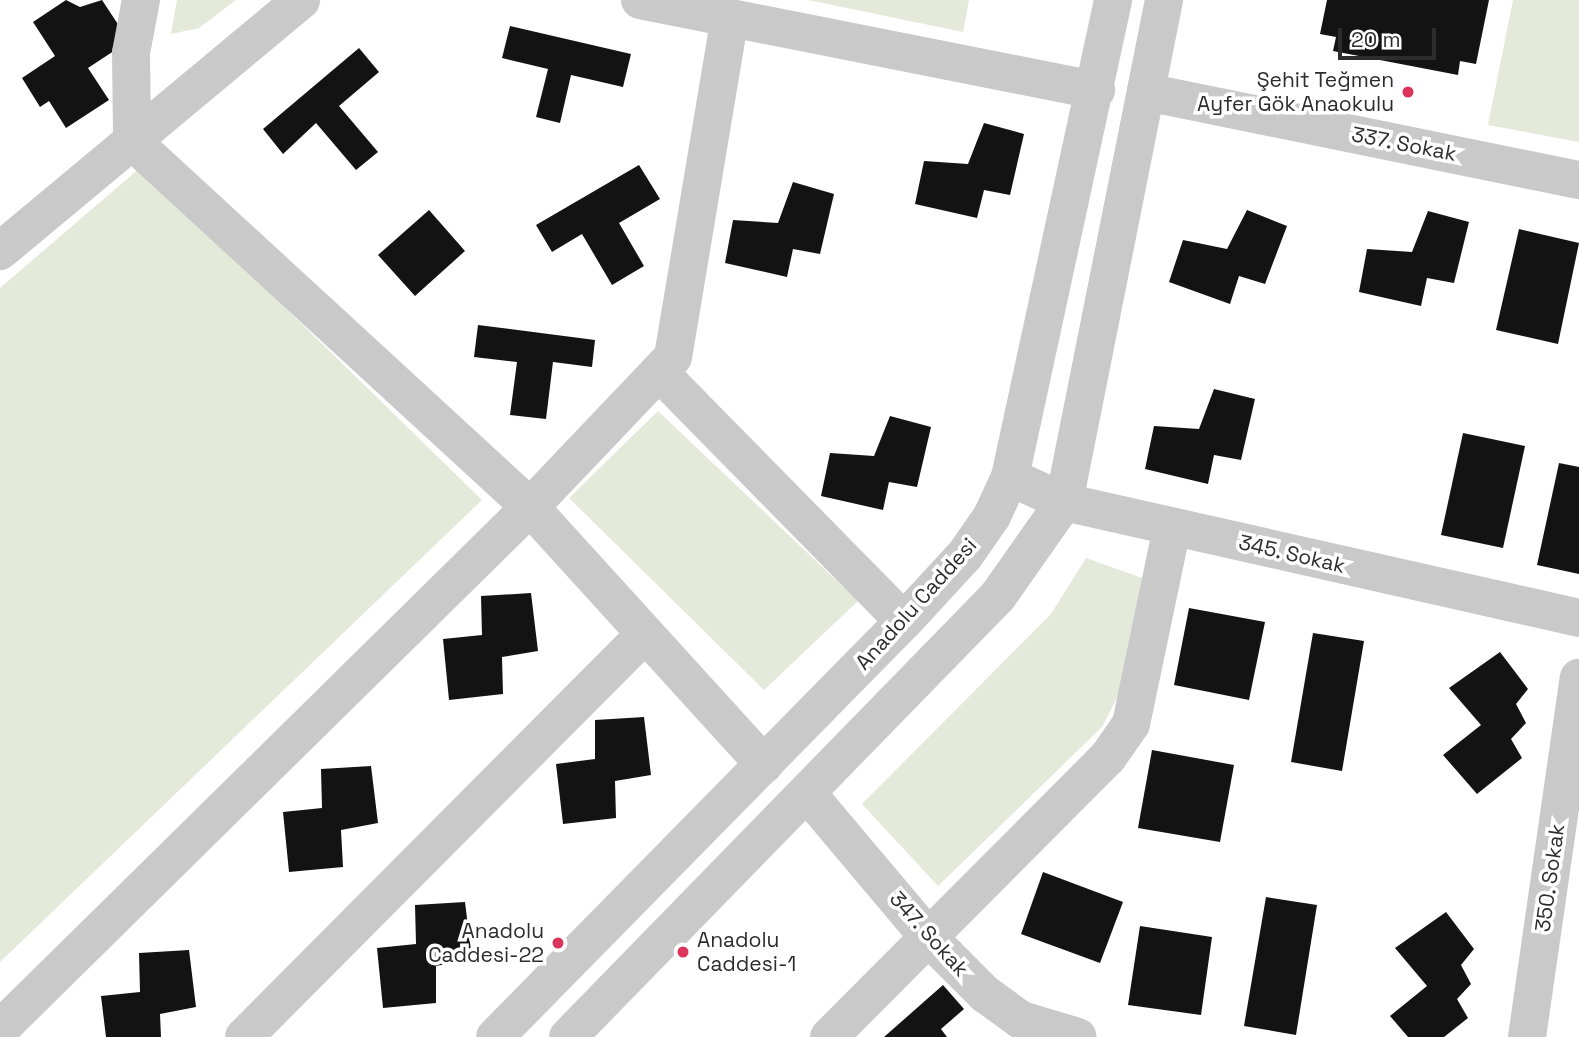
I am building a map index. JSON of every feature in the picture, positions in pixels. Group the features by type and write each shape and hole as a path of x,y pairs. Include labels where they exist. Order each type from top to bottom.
{"street":[{"path":"141,0 131,53 132,141 530,507 643,636 764,764"},
{"path":"0,251 301,0"},
{"path":"640,0 1096,90"},
{"name":"Anadolu Caddesi","path":"495,1037 904,621 965,555 1010,477 1096,90 1113,0"},
{"path":"568,1037 998,596 1064,502 1164,0"},
{"path":"0,1029 530,507 673,357 730,18"},
{"name":"337. Sokak","path":"1146,92 1579,180"},
{"path":"659,372 904,621"},
{"name":"345. Sokak","path":"1010,477 1064,502 1579,618"},
{"path":"829,1037 1108,757 1131,724 1172,527"},
{"path":"244,1037 643,636"},
{"name":"350. Sokak","path":"1527,1037 1579,678"},
{"name":"347. Sokak","path":"807,793 929,938 985,995 1021,1020 1078,1037"}],"shaded area":[{"path":"177,0 236,0 199,28 171,34"},
{"path":"808,0 969,0 963,32"},
{"path":"1513,0 1579,0 1579,142 1488,125"},
{"path":"141,167 482,500 0,962 0,288"},
{"path":"658,411 858,601 764,690 569,498"},
{"path":"1086,558 1145,579 1118,696 1102,727 938,886 862,804 1051,614"}],"building":[{"path":"66,0 80,7 102,0 129,41 88,68 109,100 66,128 49,101 40,107 22,78 55,56 33,22"},
{"path":"1327,0 1489,0 1476,64 1460,61 1458,75 1333,51 1336,37 1320,34"},
{"path":"510,26 631,54 623,87 571,75 560,123 536,117 548,69 502,58"},
{"path":"359,48 379,72 339,106 378,152 356,170 316,123 283,154 263,129"},
{"path":"984,123 1024,134 1010,195 984,190 977,218 915,204 924,161 968,164"},
{"path":"639,165 660,199 619,223 644,266 612,285 582,234 552,252 536,225"},
{"path":"793,182 834,194 820,254 793,249 787,277 725,263 733,220 778,223"},
{"path":"429,210 465,251 415,296 378,255"},
{"path":"1247,210 1287,226 1265,284 1239,276 1230,304 1169,282 1183,240 1227,249"},
{"path":"1428,211 1469,222 1454,283 1427,278 1421,306 1359,292 1367,249 1412,252"},
{"path":"1519,229 1579,243 1558,344 1496,330"},
{"path":"478,325 595,340 592,367 553,362 546,419 510,415 517,362 474,357"},
{"path":"1214,389 1255,399 1241,460 1214,455 1208,484 1145,469 1154,426 1199,429"},
{"path":"890,416 931,427 917,487 889,482 883,510 821,496 830,453 874,456"},
{"path":"1463,433 1525,446 1503,548 1441,535"},
{"path":"1559,463 1579,467 1579,574 1537,565"},
{"path":"531,593 538,651 502,657 503,694 449,700 443,639 482,635 481,596"},
{"path":"1189,608 1265,622 1249,700 1174,685"},
{"path":"1313,633 1364,641 1342,771 1291,762"},
{"path":"1500,652 1528,689 1516,704 1526,723 1511,739 1522,758 1477,794 1443,755 1481,725 1449,688"},
{"path":"644,717 651,775 615,781 616,818 563,824 556,764 595,759 595,720"},
{"path":"1152,750 1234,765 1220,842 1138,828"},
{"path":"371,766 378,823 341,830 343,867 289,872 283,812 322,808 321,769"},
{"path":"1043,872 1123,902 1100,963 1021,934"},
{"path":"1266,897 1317,905 1296,1035 1244,1026"},
{"path":"465,902 472,959 436,966 436,1003 383,1008 377,948 416,944 415,905"},
{"path":"1446,912 1474,949 1461,965 1471,984 1457,999 1468,1018 1444,1037 1408,1037 1390,1016 1427,986 1395,948"},
{"path":"1140,926 1212,937 1201,1015 1128,1005"},
{"path":"189,950 196,1007 160,1014 161,1037 106,1037 101,996 140,992 139,953"},
{"path":"943,985 964,1009 941,1029 947,1037 884,1037"}],"place":[{"name":"Şehit Teğmen Ayfer Gök Anaokulu","path":"1408,92"},
{"name":"Anadolu Caddesi-22","path":"558,943"},
{"name":"Anadolu Caddesi-1","path":"683,952"}]}
